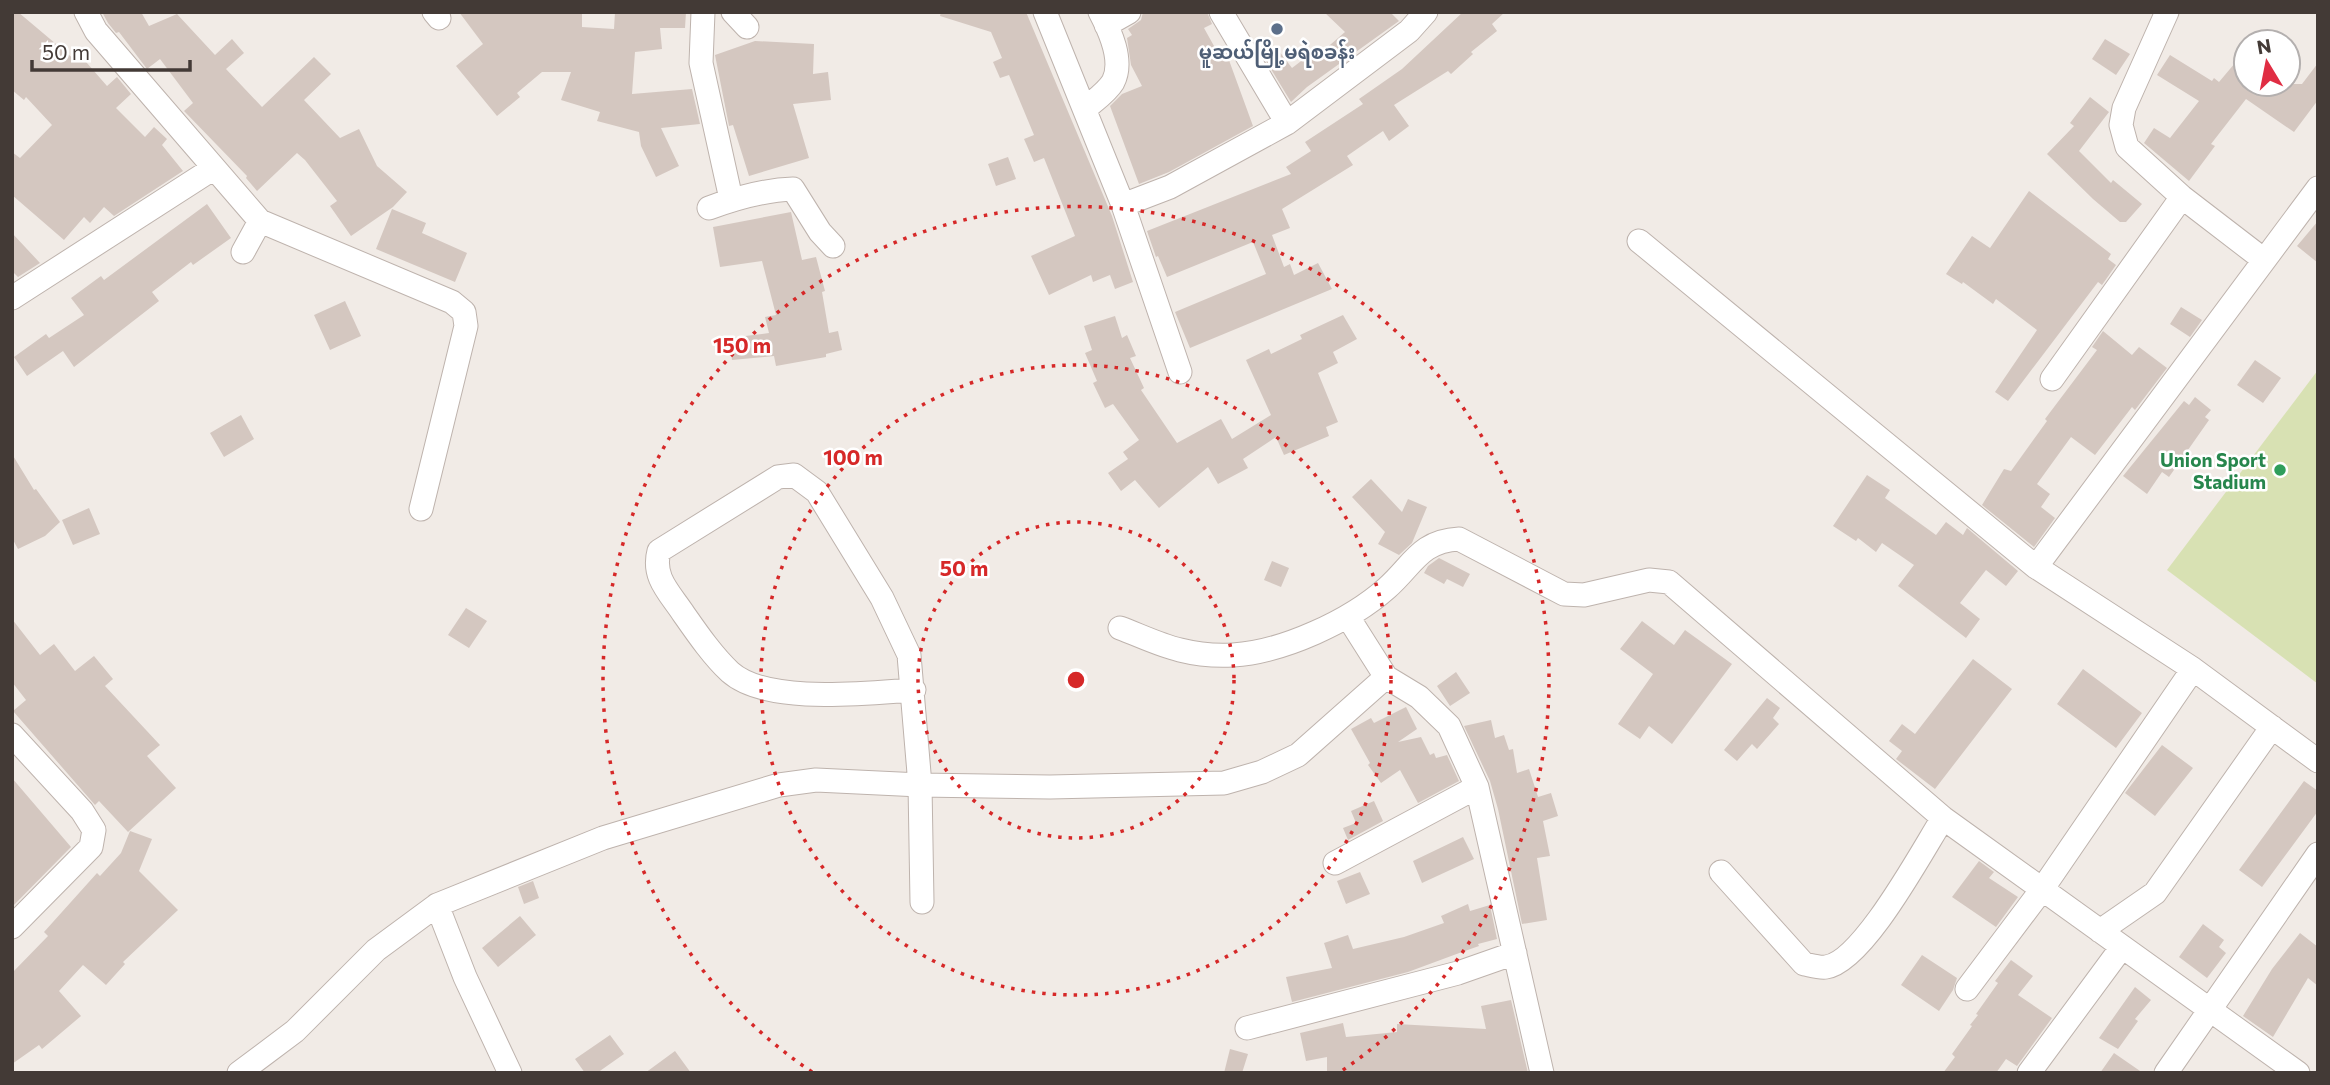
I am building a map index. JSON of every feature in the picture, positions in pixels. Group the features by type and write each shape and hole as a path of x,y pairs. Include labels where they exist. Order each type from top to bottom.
{"street":[{"path":"86,12 96,31 260,221 452,302 464,312 466,326 421,509"},
{"path":"703,12 701,63 731,200"},
{"path":"1045,12 1123,205 1180,372"},
{"path":"1085,109 1113,83 1118,64 1103,19 1129,12"},
{"path":"1221,12 1287,123"},
{"path":"1123,205 1170,187 1287,123 1409,31 1426,12"},
{"path":"2166,12 2124,108 2121,125 2127,147 2182,197 2264,260"},
{"path":"12,298 214,168"},
{"path":"2036,567 2318,188"},
{"path":"709,208 731,200 793,189 820,232 833,246"},
{"path":"2052,379 2182,197"},
{"path":"243,252 260,221"},
{"path":"1639,241 2036,567 2193,669 2318,761"},
{"path":"914,690 828,695 761,689 731,673 701,639 659,577 655,565 659,551 778,477 794,475 817,492 882,598 909,655 914,690 920,785 922,902"},
{"path":"1119,628 1179,650 1233,655 1281,646 1348,617 1386,589 1426,547 1443,540 1459,539 1564,594 1584,595 1649,580 1669,582 1943,818 2298,1073"},
{"path":"1348,617 1387,677 1419,697 1449,726 1476,786 1542,1073"},
{"path":"1968,989 2043,888 2193,669"},
{"path":"239,1073 295,1031 376,950 437,905 603,838 779,785 816,780 1050,787 1224,783 1262,772 1298,755 1387,677"},
{"path":"2099,931 2155,893 2272,727"},
{"path":"12,735 82,810 94,830 91,847 12,927"},
{"path":"1335,863 1476,786"},
{"path":"1721,872 1804,964 1827,967 1853,952 1874,927 1943,818"},
{"path":"2166,1073 2318,854"},
{"path":"437,905 465,977 510,1073"},
{"path":"2029,1073 2122,947"},
{"path":"1247,1028 1458,973 1515,953"}],"green space":[{"name":"Union Sport Stadium","path":"2318,370 2318,684 2167,570"}],"building":[{"path":"12,12 18,12 75,60 80,55 107,86 117,77 131,94 116,108 145,137 154,127 167,139 162,145 183,171 114,216 104,207 90,223 84,217 64,240 12,195 12,152 20,158 52,125 26,97 24,100 12,90"},
{"path":"102,12 141,12 149,26 177,14 215,55 232,39 244,53 226,69 262,107 314,57 331,74 304,100 340,138 359,129 377,166 407,192 393,207 351,236 330,206 337,201 297,153 257,191 247,176 184,111 193,103 160,59 147,69 119,32 116,33 108,23"},
{"path":"459,12 582,12 582,27 614,29 615,12 686,12 685,28 660,28 662,49 635,52 632,94 692,89 700,124 661,128 679,166 656,177 641,146 639,132 597,121 600,112 561,100 571,72 542,72 517,93 520,97 497,116 456,66 483,44"},
{"path":"941,12 1026,12 1112,216 1133,282 1115,289 1110,275 1093,282 1091,275 1049,295 1031,256 1075,236 1044,158 1034,162 1024,139 1034,135 1009,75 1000,78 993,62 1002,58 991,32 940,16"},
{"path":"1143,12 1207,12 1212,24 1204,28 1219,55 1226,52 1253,126 1169,172 1139,184 1110,106 1122,94 1142,86 1131,65 1127,38 1132,35 1128,29 1141,20"},
{"path":"1324,12 1390,12 1399,21 1307,87 1291,102 1266,61 1279,51 1292,68 1313,52 1316,57 1345,32"},
{"path":"1463,12 1505,12 1492,24 1497,31 1471,52 1473,54 1451,74 1448,71 1394,105 1409,126 1389,141 1383,131 1347,156 1353,165 1282,209 1290,228 1272,235 1284,267 1290,264 1294,275 1318,263 1332,289 1190,348 1175,312 1266,274 1253,242 1167,277 1158,256 1156,257 1147,231 1291,174 1286,167 1311,151 1305,142 1363,104 1359,99 1402,69"},
{"path":"2105,39 2130,54 2116,75 2092,59"},
{"path":"755,41 814,44 813,74 828,72 831,100 793,104 809,158 749,176 733,125 729,126 715,55"},
{"path":"2170,55 2212,81 2214,78 2219,82 2232,67 2232,98 2302,98 2302,84 2318,63 2318,100 2294,132 2246,99 2211,144 2215,146 2189,181 2144,143 2154,128 2170,138 2199,101 2157,75"},
{"path":"2090,97 2109,112 2079,151 2111,183 2113,180 2142,204 2126,222 2120,222 2093,199 2047,154 2074,126 2070,123"},
{"path":"1008,157 1016,179 996,186 988,164"},
{"path":"2029,191 2111,254 2108,259 2116,265 2102,285 2098,282 2008,401 1995,392 2037,330 1996,299 1993,304 1963,282 1962,284 1946,274 1972,236 1990,248"},
{"path":"207,204 231,238 193,265 191,262 152,292 159,301 74,367 63,351 27,376 14,357 46,334 49,338 84,315 71,298 101,276 104,280"},
{"path":"392,209 426,223 422,233 467,253 455,282 376,249"},
{"path":"791,212 802,260 816,257 825,291 822,292 829,333 838,331 842,350 826,354 826,357 776,366 774,356 732,360 729,338 769,333 765,317 776,315 762,261 720,267 713,227"},
{"path":"2318,221 2318,263 2297,246"},
{"path":"12,233 40,263 18,277 12,271"},
{"path":"345,301 361,336 330,350 314,315"},
{"path":"2181,307 2202,320 2190,337 2170,324"},
{"path":"1343,315 1357,339 1333,352 1338,363 1318,373 1338,422 1326,427 1329,436 1284,455 1276,437 1243,459 1248,468 1218,484 1208,467 1159,508 1135,480 1121,491 1108,473 1128,459 1123,452 1139,440 1113,404 1105,408 1093,383 1097,381 1085,353 1092,350 1084,326 1115,316 1122,338 1127,335 1136,356 1130,358 1144,388 1141,390 1177,443 1221,419 1232,439 1271,415 1246,360 1269,349 1271,354 1302,339 1300,335"},
{"path":"2103,331 2132,355 2139,347 2167,368 2135,410 2132,407 2095,455 2071,437 2037,484 2050,494 2041,507 2055,518 2034,547 1982,505 2004,469 2011,471 2047,421 2045,419 2097,350 2092,347"},
{"path":"2255,360 2281,378 2263,403 2237,385"},
{"path":"2195,397 2211,410 2205,417 2209,420 2169,477 2162,472 2147,494 2123,476 2184,401 2189,405"},
{"path":"241,415 254,439 224,457 210,433"},
{"path":"12,454 34,490 36,489 60,522 45,536 18,549 12,538"},
{"path":"1867,475 1890,490 1885,498 1936,535 1946,522 1963,535 1967,528 2018,571 2006,586 1986,570 1960,603 1980,619 1966,638 1898,586 1914,565 1882,543 1876,552 1858,538 1856,541 1833,526"},
{"path":"1371,479 1402,512 1408,499 1427,507 1412,543 1399,555 1378,544 1385,532 1352,497"},
{"path":"89,508 100,534 73,545 62,520"},
{"path":"1439,558 1470,574 1463,587 1447,579 1444,584 1424,573 1428,566"},
{"path":"1272,561 1289,568 1281,587 1264,580"},
{"path":"466,608 487,621 469,648 448,635"},
{"path":"12,619 40,655 54,644 75,671 94,656 113,679 105,686 160,745 147,756 176,788 128,832 99,801 95,805 13,711 26,700 12,682"},
{"path":"1642,621 1674,645 1685,630 1732,664 1672,744 1649,726 1640,739 1618,724 1653,674 1620,649"},
{"path":"1973,659 2012,689 1935,789 1896,759 1902,751 1889,741 1902,724 1915,734"},
{"path":"2083,669 2142,713 2116,748 2057,704"},
{"path":"1456,672 1470,693 1450,706 1437,686"},
{"path":"1767,698 1780,708 1773,718 1779,724 1757,749 1752,744 1737,761 1724,750"},
{"path":"1406,707 1417,729 1398,742 1421,737 1430,755 1434,753 1436,758 1447,755 1459,781 1418,803 1400,770 1381,783 1368,765 1370,763 1351,729 1371,718 1374,723"},
{"path":"1491,720 1495,738 1504,735 1509,750 1513,749 1517,773 1529,769 1538,797 1551,793 1558,816 1543,821 1550,856 1537,858 1547,920 1522,924 1490,781 1464,726"},
{"path":"2162,745 2193,768 2155,816 2125,793"},
{"path":"12,778 71,847 12,907"},
{"path":"2304,781 2318,791 2318,811 2262,887 2239,870"},
{"path":"1374,801 1383,821 1348,840 1343,828 1356,823 1351,811"},
{"path":"130,831 152,839 139,871 178,910 123,962 125,964 106,985 83,965 59,991 81,1016 42,1049 39,1045 12,1064 12,973 48,936 44,932 97,873 100,876 121,853"},
{"path":"1463,837 1474,859 1422,883 1413,861"},
{"path":"1979,861 1994,872 1989,878 2018,897 1996,927 1952,897"},
{"path":"1360,872 1370,894 1346,904 1337,881"},
{"path":"533,881 539,898 524,904 518,887"},
{"path":"1468,904 1470,911 1490,905 1497,939 1408,972 1292,1002 1286,977 1332,968 1324,943 1348,935 1353,949 1404,937 1444,923 1441,916"},
{"path":"520,916 536,935 498,967 482,948"},
{"path":"2203,924 2224,940 2219,947 2226,953 2207,978 2179,957"},
{"path":"2300,933 2318,947 2318,986 2308,978 2273,1037 2243,1016 2272,969"},
{"path":"1922,955 1957,978 1953,990 1939,1011 1901,985"},
{"path":"2011,960 2033,976 2018,995 2052,1018 2017,1066 2006,1059 1996,1073 1943,1073 1955,1057 1952,1054 1972,1026 1970,1025 1978,1015 1976,1014 1998,983 1995,981"},
{"path":"2135,987 2151,1000 2135,1019 2138,1021 2118,1049 2099,1038"},
{"path":"1511,1000 1528,1073 1327,1073 1327,1057 1306,1061 1300,1033 1343,1023 1346,1037 1397,1032 1397,1024 1486,1029 1481,1006"},
{"path":"610,1035 624,1054 597,1073 585,1073 575,1059"},
{"path":"1230,1049 1248,1054 1242,1073 1224,1073"},
{"path":"675,1051 691,1073 645,1073"},
{"path":"2114,1053 2143,1073 2100,1073"}],"place":[{"name":"မူဆယ်မြို့မရဲစခန်း","path":"1277,29"},
{"name":"Union Sport Stadium","path":"2280,470"}]}
